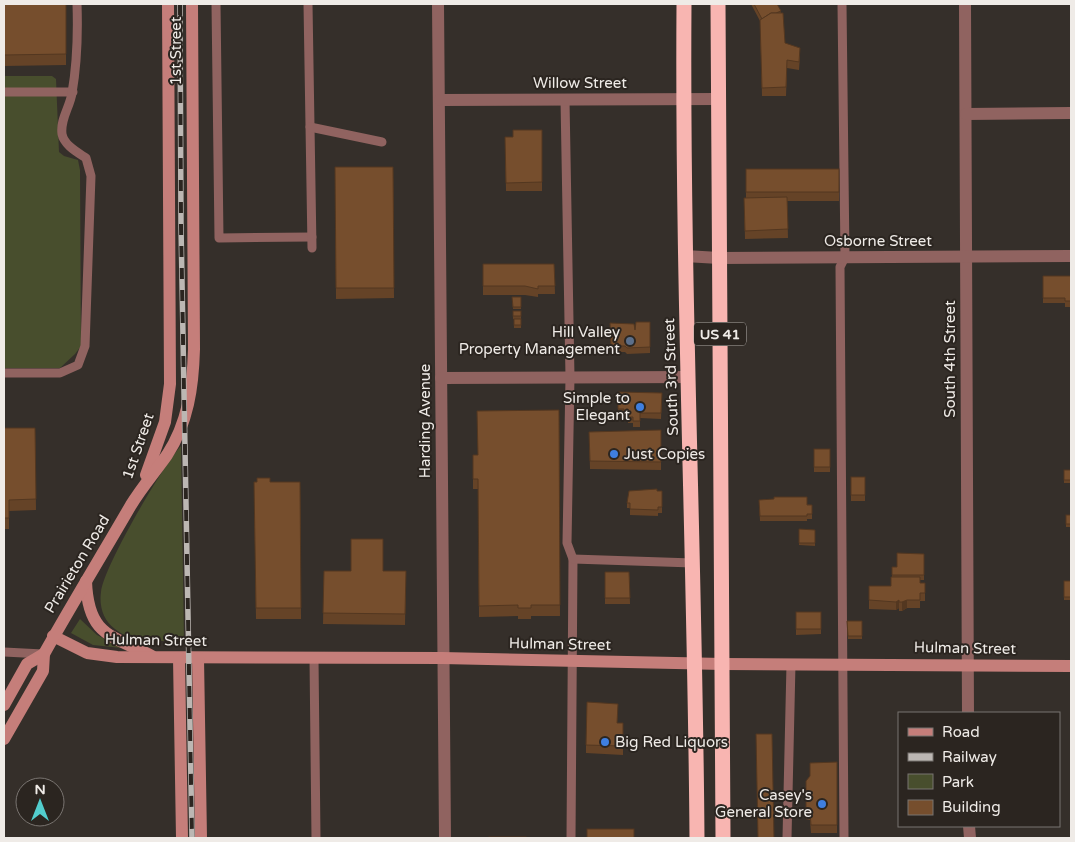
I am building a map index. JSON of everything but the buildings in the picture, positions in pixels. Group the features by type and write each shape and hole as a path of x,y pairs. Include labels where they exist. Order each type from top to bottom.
{"highway":[{"name":"South 3rd Street","path":"684,4 685,256 696,663 696,838"},
{"name":"US 41","path":"718,4 723,838"}],"main road":[{"name":"1st Street","path":"140,491 158,447 165,422 170,384 168,4"},
{"name":"1st Street","path":"140,491 174,442 189,404 192,384 192,4"},
{"name":"Prairieton Road","path":"4,739 43,671 44,654 53,636 140,491"},
{"path":"86,581 90,612 100,627 118,640 156,658"},
{"name":"Hulman Street","path":"53,636 76,649 99,656 156,658 442,658 723,664 1071,666"},
{"name":"Prairieton Road","path":"4,705 27,664 44,654"},
{"path":"179,658 182,838"},
{"path":"198,658 201,838"}],"street":[{"name":"Harding Avenue","path":"438,4 445,838"},
{"name":"South 4th Street","path":"965,4 968,712"},
{"name":"Willow Street","path":"440,100 719,99"},
{"path":"966,114 1071,113"},
{"name":"Osborne Street","path":"685,256 719,258 1071,256"},
{"path":"441,378 689,377"}],"lane":[{"path":"4,374 60,373 78,365 85,346 90,176 86,158 71,148 62,136 62,121 70,105 72,92 78,21 77,4"},
{"path":"216,4 219,238 312,237"},
{"path":"308,4 312,248"},
{"path":"842,4 845,258 840,267 844,838"},
{"path":"4,92 72,92"},
{"path":"565,100 570,377 567,542 573,559 571,838"},
{"path":"310,127 382,142"},
{"path":"573,559 693,563"},
{"path":"4,652 44,654"},
{"path":"314,658 316,838"},
{"path":"787,838 791,664"}],"green space":[{"path":"4,76 52,76 56,79 59,152 64,156 78,160 80,170 81,346 60,368 4,368"},
{"path":"181,446 184,642 130,637 115,629 105,617 101,607 101,592 104,580 122,540 135,517 161,473"},
{"path":"80,619 97,635 122,648 93,645 71,633"}],"railway":[{"path":"180,4 181,226 192,838"}],"place":[{"name":"Hill Valley Property Management","path":"630,341"},
{"name":"Simple to Elegant","path":"640,407"},
{"name":"Just Copies","path":"614,454"},
{"name":"Big Red Liquors","path":"605,742"},
{"name":"Casey's General Store","path":"822,804"}]}
